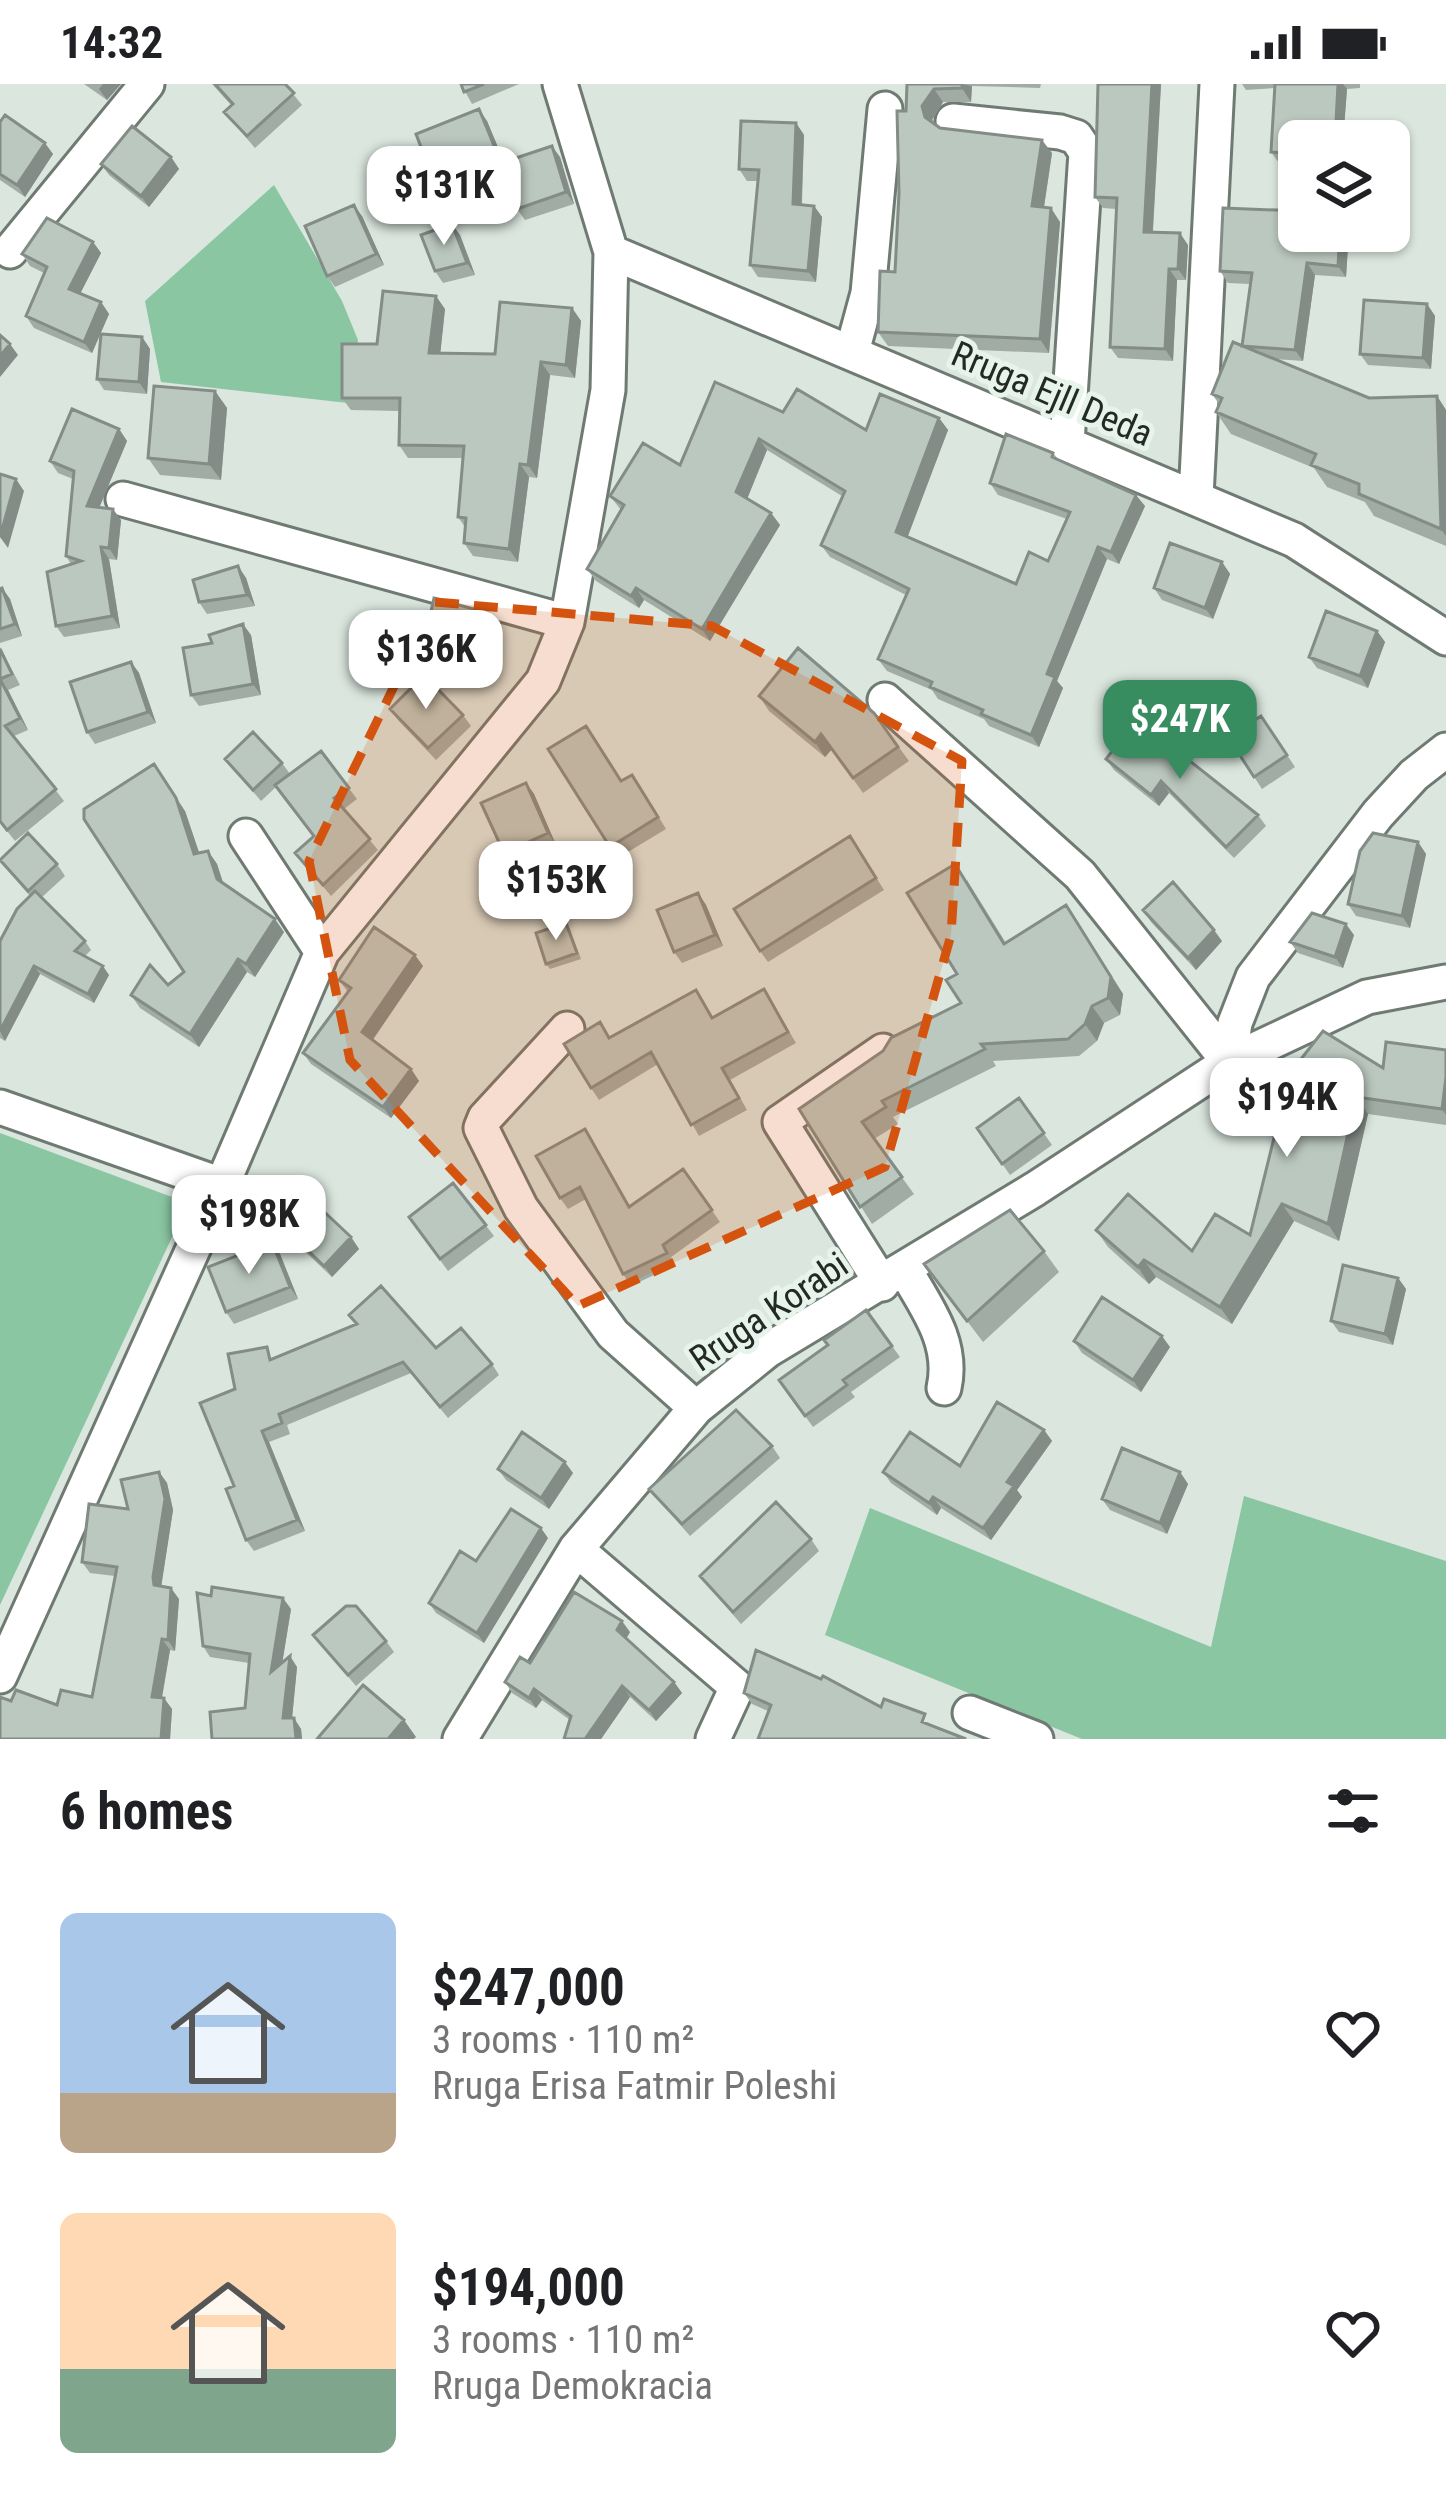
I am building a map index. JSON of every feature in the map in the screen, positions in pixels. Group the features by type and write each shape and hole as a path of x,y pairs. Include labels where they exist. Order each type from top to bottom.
{"street":[{"path":"10,251 147,84"},
{"path":"0,1676 322,952 543,681 567,622 608,390 611,252 560,84"},
{"path":"1196,497 1217,84"},
{"path":"852,352 868,293 885,109"},
{"path":"953,121 1060,132 1076,137 1086,152 1067,443"},
{"name":"Rruga Ejll Deda","path":"611,252 1294,540 1446,638"},
{"path":"123,499 567,622"},
{"path":"884,700 1080,875 1228,1062"},
{"path":"1228,1062 1235,1023 1253,977 1378,814 1414,775 1446,750"},
{"path":"246,836 322,952"},
{"name":"Rruga Korabi","path":"460,1739 576,1549 696,1408 768,1350 894,1277 1228,1062 1367,997 1446,982"},
{"path":"567,1029 481,1128 521,1208 613,1334 696,1408"},
{"path":"883,1051 780,1122 943,1337 950,1365 944,1388"},
{"path":"0,1107 222,1185"},
{"path":"576,1549 737,1687 713,1739"},
{"path":"970,1713 1036,1739"}],"highlighted area":[{"path":"435,602 712,626 962,761 951,935 885,1167 578,1306 350,1060 309,861"}],"green space":[{"path":"274,185 342,301 358,340 348,403 161,382 145,301"},
{"path":"0,1133 188,1203 0,1605"},
{"path":"1244,1496 1446,1561 1446,1739 1082,1739 825,1635 870,1508 1211,1647"}],"building":[{"path":"215,84 285,84 294,93 247,136 224,112 233,104"},
{"path":"461,84 484,84 464,92"},
{"path":"907,84 962,84 962,88 934,89 922,106 925,117 940,128 1042,140 1032,206 1051,208 1040,339 878,332 880,271 895,272 897,111 906,111"},
{"path":"1098,84 1152,84 1144,232 1180,233 1178,269 1169,269 1165,349 1110,347 1117,198 1095,197"},
{"path":"1275,84 1338,84 1336,120 1278,120 1278,152 1271,152"},
{"path":"479,109 497,153 433,178 416,134"},
{"path":"5,115 45,143 17,185 0,174 0,122"},
{"path":"741,121 796,123 793,204 814,206 808,271 750,265 759,170 739,169"},
{"path":"132,126 171,157 141,196 101,164"},
{"path":"552,146 566,192 517,209 501,163"},
{"path":"354,205 376,254 327,276 305,226"},
{"path":"1223,208 1278,210 1278,252 1339,252 1338,266 1307,263 1295,350 1242,346 1252,273 1220,271"},
{"path":"47,218 93,242 69,289 101,302 84,342 26,316 47,267 22,254"},
{"path":"452,224 467,263 435,271 421,235"},
{"path":"383,291 436,296 429,353 495,354 500,302 572,308 566,365 541,362 528,465 520,464 509,549 464,543 466,518 458,517 464,446 399,445 400,398 342,398 342,344 377,344"},
{"path":"1364,300 1427,304 1423,358 1360,354"},
{"path":"101,334 142,337 139,382 97,379"},
{"path":"0,335 10,344 0,356"},
{"path":"1233,342 1369,398 1437,396 1441,529 1359,494 1359,484 1311,465 1316,454 1216,412 1222,398 1212,394"},
{"path":"715,382 783,412 797,389 866,430 880,394 939,418 896,532 1016,584 1029,552 1048,561 1070,512 990,483 1006,434 1136,495 1111,552 1098,547 1047,674 1055,677 1031,735 878,659 909,589 821,545 845,491 759,439 736,492 771,513 702,629 636,588 631,596 587,569 624,505 610,496 643,443 680,465"},
{"path":"154,386 215,391 209,464 148,458"},
{"path":"72,409 119,429 87,506 113,509 109,548 101,547 112,616 56,626 47,572 81,561 66,556 74,471 50,461"},
{"path":"0,474 16,479 0,537"},
{"path":"1170,543 1222,562 1205,608 1154,588"},
{"path":"238,566 247,595 199,602 193,580"},
{"path":"0,589 15,624 0,629"},
{"path":"434,598 488,613 475,651 426,633"},
{"path":"1326,611 1377,631 1360,676 1309,657"},
{"path":"243,624 253,684 191,695 183,648 212,643 209,635"},
{"path":"798,648 874,713 898,747 853,778 821,734 815,742 759,696"},
{"path":"0,649 12,674 0,679"},
{"path":"131,662 148,712 87,732 70,682"},
{"path":"424,675 463,715 428,748 390,709"},
{"path":"0,679 20,718 5,726 56,789 7,830 0,821"},
{"path":"1261,716 1287,755 1254,777 1228,737"},
{"path":"1137,719 1258,815 1226,847 1161,781 1151,795 1106,759"},
{"path":"586,726 621,781 632,775 658,817 610,847 548,749"},
{"path":"253,732 282,763 253,790 225,759"},
{"path":"321,751 349,788 334,798 370,839 323,885 295,853 314,836 275,785"},
{"path":"154,764 176,798 194,854 208,851 217,879 275,919 246,964 238,959 190,1034 131,995 150,965 168,985 184,972 84,819 84,809"},
{"path":"526,783 548,833 504,853 481,803"},
{"path":"28,833 57,864 28,891 0,860"},
{"path":"1373,833 1418,842 1402,916 1348,904 1360,851"},
{"path":"850,836 876,878 760,951 734,909"},
{"path":"955,864 1004,944 1066,905 1111,977 1108,998 1092,1006 1085,1024 1068,1039 981,1044 985,1049 882,1101 886,1107 862,1122 902,1177 860,1207 799,1109 883,1051 891,1038 961,1003 946,980 957,974 907,893"},
{"path":"1173,882 1214,930 1188,958 1143,910"},
{"path":"35,891 85,941 75,951 103,966 88,994 34,966 0,1031 0,941 17,909"},
{"path":"698,893 715,935 674,952 657,910"},
{"path":"1312,913 1346,924 1335,957 1290,942"},
{"path":"566,923 577,953 546,964 536,933"},
{"path":"374,927 415,955 362,1032 411,1069 383,1107 303,1053 351,988 339,980"},
{"path":"764,989 788,1032 722,1068 739,1098 691,1125 651,1052 591,1088 564,1044 600,1022 609,1038 696,990 712,1018"},
{"path":"1323,1031 1383,1068 1386,1042 1446,1050 1442,1109 1356,1097 1328,1224 1282,1204 1220,1307 1144,1260 1138,1267 1096,1230 1128,1194 1192,1251 1215,1214 1250,1235 1290,1073"},
{"path":"1019,1098 1044,1133 1002,1164 977,1128"},
{"path":"585,1129 629,1207 683,1169 712,1210 663,1245 667,1253 623,1274 580,1187 560,1198 536,1156"},
{"path":"453,1183 486,1225 440,1259 409,1217"},
{"path":"318,1206 351,1237 324,1266 291,1234"},
{"path":"1010,1210 1044,1251 967,1321 924,1264"},
{"path":"272,1242 290,1287 226,1312 208,1267"},
{"path":"1343,1265 1398,1278 1385,1334 1331,1321"},
{"path":"381,1286 436,1348 461,1328 492,1364 440,1407 403,1362 279,1414 282,1423 262,1431 297,1520 246,1540 226,1489 234,1486 200,1403 235,1389 228,1354 267,1347 270,1360 357,1324 349,1315"},
{"path":"1102,1297 1162,1336 1133,1380 1074,1341"},
{"path":"866,1310 892,1346 843,1380 847,1385 805,1416 779,1380"},
{"path":"997,1402 1044,1430 1007,1482 1014,1486 983,1528 933,1497 929,1503 883,1472 910,1432 960,1466"},
{"path":"736,1410 772,1446 682,1524 649,1489"},
{"path":"522,1432 565,1462 541,1498 498,1469"},
{"path":"1122,1448 1180,1472 1160,1523 1102,1499"},
{"path":"159,1472 165,1499 153,1577 154,1585 171,1588 168,1640 162,1639 152,1697 164,1698 161,1739 0,1739 0,1697 11,1701 16,1690 57,1705 61,1690 92,1697 117,1567 82,1562 89,1504 128,1509 121,1480"},
{"path":"776,1502 811,1539 733,1612 700,1576"},
{"path":"511,1509 541,1528 477,1633 429,1603 460,1551 476,1561"},
{"path":"212,1587 283,1598 271,1672 290,1656 283,1718 294,1718 296,1739 212,1739 210,1712 245,1708 250,1654 203,1646 197,1593 211,1596"},
{"path":"574,1592 622,1621 617,1630 674,1682 649,1710 622,1686 585,1739 564,1739 571,1716 534,1689 529,1698 505,1682 520,1657 530,1663"},
{"path":"346,1606 356,1606 386,1641 348,1675 313,1635"},
{"path":"756,1650 823,1676 881,1707 884,1699 925,1714 922,1722 966,1739 758,1739 771,1705 744,1693"},
{"path":"363,1685 404,1720 388,1739 317,1739"}]}
